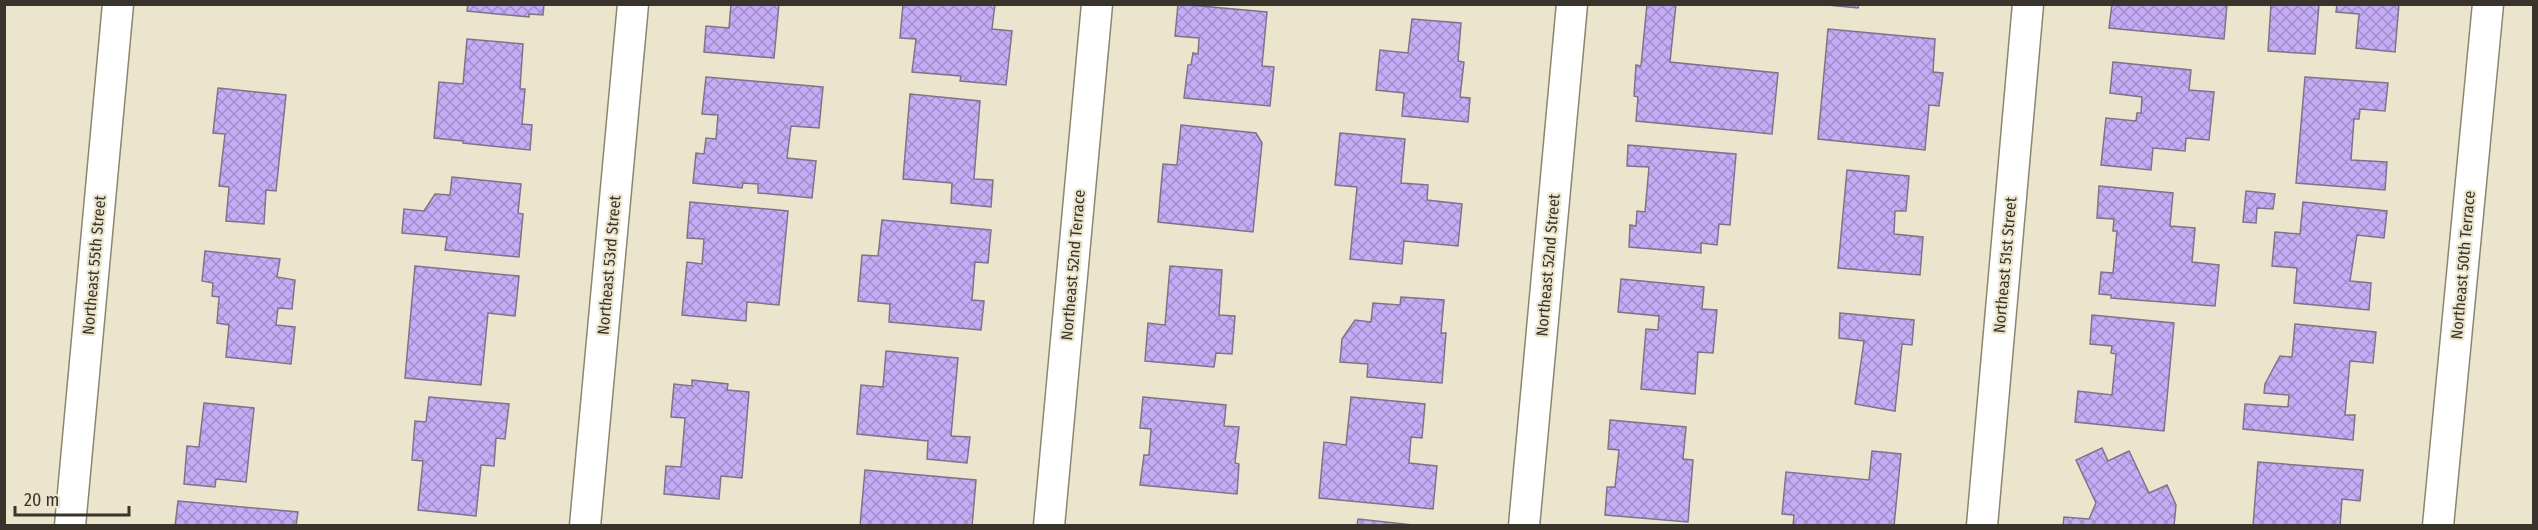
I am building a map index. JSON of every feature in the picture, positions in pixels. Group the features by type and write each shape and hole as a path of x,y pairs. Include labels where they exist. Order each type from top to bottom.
{"street":[{"name":"Northeast 55th Street","path":"70,525 118,4"},
{"name":"Northeast 53rd Street","path":"585,525 633,4"},
{"name":"Northeast 52nd Terrace","path":"1049,525 1097,4"},
{"name":"Northeast 52nd Street","path":"1524,525 1572,4"},
{"name":"Northeast 51st Street","path":"1982,525 2028,4"},
{"name":"Northeast 50th Terrace","path":"2439,525 2488,4"}],"building":[{"path":"468,4 544,4 543,15 529,14 529,17 467,11"},
{"path":"731,4 779,4 774,58 704,52 706,26 729,28"},
{"path":"903,4 995,4 992,29 1012,31 1006,85 960,81 961,76 912,72 916,39 900,38"},
{"path":"1178,4 1267,12 1262,66 1274,67 1270,106 1184,98 1188,65 1191,65 1193,53 1198,54 1199,38 1175,36"},
{"path":"1647,4 1676,4 1670,62 1778,73 1772,134 1636,121 1638,97 1634,96 1636,65 1641,66"},
{"path":"1817,4 1859,4 1858,8"},
{"path":"2112,4 2227,4 2224,39 2109,28"},
{"path":"2271,4 2319,4 2315,54 2268,51"},
{"path":"2337,4 2399,4 2395,52 2356,48 2359,14 2336,12"},
{"path":"1412,19 1461,23 1458,61 1464,62 1460,97 1470,98 1468,122 1402,116 1404,93 1376,90 1380,50 1408,53"},
{"path":"1828,29 1935,39 1933,72 1943,73 1939,106 1929,105 1925,150 1818,139"},
{"path":"467,39 523,44 520,89 525,89 522,124 532,125 530,150 434,138 439,82 463,84"},
{"path":"2113,62 2191,70 2189,90 2214,92 2209,140 2186,138 2185,151 2153,148 2151,170 2101,165 2106,118 2136,121 2137,113 2141,113 2142,97 2110,93"},
{"path":"706,77 823,87 819,128 791,126 787,158 816,161 812,198 758,193 758,184 743,183 742,188 693,183 696,153 704,154 706,138 716,139 718,115 702,114"},
{"path":"2305,77 2388,83 2385,111 2360,109 2359,119 2354,119 2351,160 2387,162 2385,190 2296,183"},
{"path":"218,88 286,95 276,191 266,190 264,224 226,221 229,187 219,186 225,134 213,133"},
{"path":"910,94 980,101 974,179 993,180 991,207 951,203 952,183 903,179"},
{"path":"1181,125 1256,133 1262,143 1253,232 1158,222 1163,164 1177,165"},
{"path":"1340,133 1405,139 1401,183 1428,185 1427,200 1462,204 1458,246 1404,241 1402,264 1350,259 1357,187 1335,185"},
{"path":"1628,145 1736,154 1730,225 1719,224 1717,245 1701,243 1701,253 1629,247 1630,225 1636,226 1637,211 1645,212 1649,167 1627,166"},
{"path":"1847,170 1909,176 1906,211 1895,211 1894,234 1923,237 1920,275 1838,268"},
{"path":"452,177 521,184 518,213 523,214 519,257 445,250 447,237 402,233 404,209 424,211 435,194 450,195"},
{"path":"2099,186 2173,193 2170,226 2195,228 2192,262 2219,265 2215,306 2111,298 2111,295 2099,294 2101,272 2113,273 2117,231 2113,231 2114,219 2097,218"},
{"path":"2246,191 2275,194 2273,209 2257,208 2256,223 2243,222"},
{"path":"690,202 788,211 779,305 747,302 746,321 682,315 687,262 702,264 704,239 687,238"},
{"path":"2303,202 2387,211 2384,238 2357,235 2350,281 2371,283 2369,310 2294,303 2297,268 2272,266 2275,232 2300,234"},
{"path":"882,220 991,230 988,263 975,262 972,300 984,301 981,330 889,322 890,304 858,301 862,255 878,256"},
{"path":"205,251 280,259 277,277 295,280 292,309 278,308 276,325 295,327 291,364 226,357 229,325 217,323 219,297 212,296 213,283 202,281"},
{"path":"415,266 519,276 515,316 488,313 481,385 405,378"},
{"path":"1170,266 1222,270 1219,315 1235,316 1232,354 1216,353 1214,367 1145,361 1148,323 1165,325"},
{"path":"1621,279 1704,287 1702,309 1717,310 1713,353 1698,352 1695,394 1641,389 1646,329 1658,330 1659,316 1618,312"},
{"path":"1401,297 1444,300 1441,333 1446,333 1442,383 1367,377 1368,364 1340,362 1342,339 1355,320 1371,322 1373,303 1400,305"},
{"path":"1840,313 1914,320 1912,345 1902,344 1895,411 1855,404 1864,341 1839,338"},
{"path":"2092,315 2174,323 2164,431 2075,422 2078,391 2112,395 2116,354 2111,353 2112,346 2090,344"},
{"path":"2295,324 2376,332 2373,363 2350,361 2345,415 2355,415 2353,440 2243,429 2245,404 2288,407 2289,395 2264,393 2265,384 2280,356 2292,357"},
{"path":"886,351 958,358 951,436 970,437 967,463 927,459 928,441 857,434 861,385 883,387"},
{"path":"692,380 728,384 727,390 749,392 742,478 721,476 719,499 664,494 666,466 681,467 685,418 671,417 674,384 692,386"},
{"path":"429,397 509,404 505,439 496,438 494,466 481,465 476,516 418,510 423,461 412,460 415,421 426,422"},
{"path":"1143,397 1226,405 1224,426 1239,427 1235,463 1239,464 1237,494 1140,485 1144,455 1149,455 1151,429 1140,428"},
{"path":"1351,397 1425,404 1422,438 1411,437 1409,463 1437,466 1433,509 1319,498 1324,442 1346,445"},
{"path":"204,403 254,408 246,482 216,479 215,487 184,484 187,446 199,447"},
{"path":"1610,420 1686,427 1683,459 1693,460 1688,522 1605,515 1607,487 1615,487 1619,450 1608,449"},
{"path":"2102,448 2108,461 2129,451 2149,493 2167,485 2176,505 2174,526 2063,526 2064,517 2089,519 2096,503 2076,460"},
{"path":"1872,451 1901,454 1894,526 1793,526 1794,515 1782,514 1786,472 1869,480"},
{"path":"2258,462 2363,470 2360,501 2342,499 2340,526 2253,526"},
{"path":"865,470 976,480 972,526 860,526"},
{"path":"178,501 298,512 296,526 175,526"},
{"path":"1358,519 1422,526 1357,526"}]}
